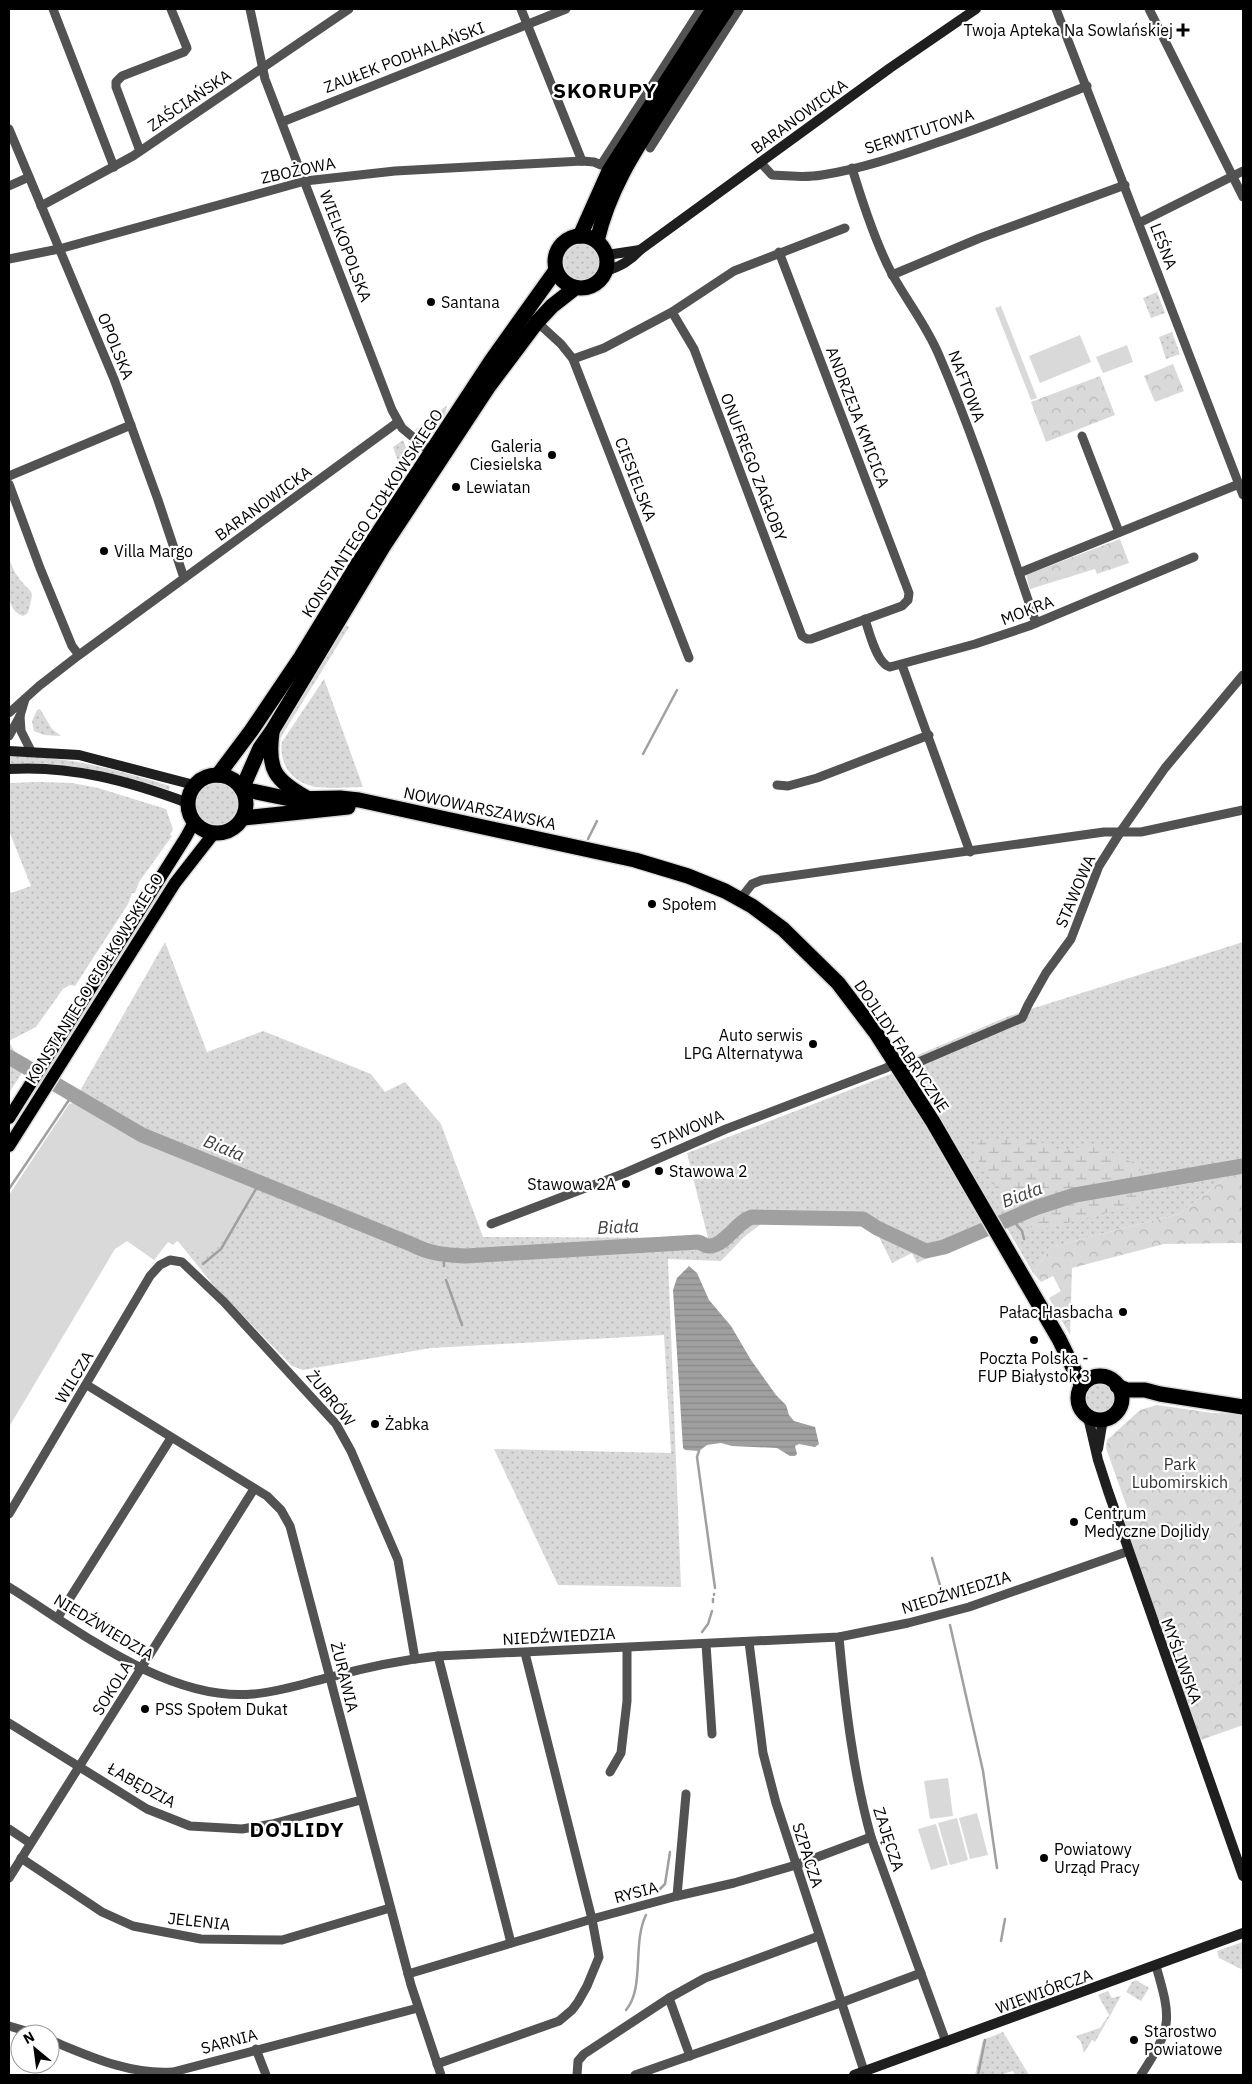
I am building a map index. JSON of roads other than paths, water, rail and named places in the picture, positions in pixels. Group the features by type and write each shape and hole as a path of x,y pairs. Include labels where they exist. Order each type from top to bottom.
{"highway":[{"path":"580,236 609,171 713,9"},
{"path":"597,241 609,200 624,170 726,9"},
{"path":"580,236 597,241 607,255 606,271 597,283 591,287 575,288 567,284 560,278 556,270 556,256 560,246 571,238 580,236"},
{"name":"KONSTANTEGO CIOŁKOWSKIEGO","path":"218,775 251,731 295,665 359,562 491,361 556,270"},
{"name":"KONSTANTEGO CIOŁKOWSKIEGO","path":"242,789 260,748 272,732 383,547 489,386 537,322 552,306 575,288"},
{"path":"272,732 270,760 276,774 285,785 308,798"},
{"path":"218,775 232,779 242,789 246,804 243,818 234,828 221,833 214,833 203,830 194,822 188,803 194,785 205,777 218,775"},
{"name":"NOWOWARSZAWSKA","path":"242,789 290,799 340,798 377,804 574,847"},
{"name":"NOWOWARSZAWSKA","path":"243,818 377,804"},
{"name":"DOJLIDY FABRYCZNE","path":"574,847 676,872 726,891 776,922 828,972 862,1012 898,1066 1059,1339 1082,1386"},
{"name":"DOJLIDY FABRYCZNE","path":"1059,1339 1088,1372 1096,1377"},
{"path":"1118,1386 1121,1394 1121,1403 1117,1412 1106,1419 1099,1420 1088,1417 1079,1405 1078,1393 1082,1386 1088,1380 1096,1377 1108,1378 1126,1390 1145,1390 1243,1407"},
{"path":"1121,1403 1160,1394"}],"main road":[{"name":"KONSTANTEGO CIOŁKOWSKIEGO","path":"9,1118 194,822"},
{"name":"KONSTANTEGO CIOŁKOWSKIEGO","path":"9,1146 175,883 214,833"}],"street":[{"path":"53,9 114,167"},
{"path":"140,151 116,87 116,82 122,76 184,52 187,48 171,9"},
{"name":"WIELKOPOLSKA","path":"250,9 265,79 392,410 398,422 407,432 431,452"},
{"name":"ZAŚCIAŃSKA","path":"41,206 140,151 349,9"},
{"path":"521,9 582,161"},
{"name":"ZAUŁEK PODHALAŃSKI","path":"282,122 528,26 566,9"},
{"name":"ZBOŻOWA","path":"9,259 59,249 305,181 395,171 582,161 601,165 701,9"},
{"path":"650,148 739,9"},
{"name":"BARANOWICKA","path":"606,271 620,266 633,258 640,250 760,162 976,9"},
{"name":"LEŚNA","path":"1056,9 1240,481 1243,494"},
{"path":"1149,9 1243,197"},
{"name":"SERWITUTOWA","path":"760,162 772,175 813,176 852,168 932,145 1087,86"},
{"name":"OPOLSKA","path":"9,128 114,379 184,578"},
{"name":"NAFTOWA","path":"852,168 892,275 926,327 938,352 985,473 1036,623"},
{"path":"1139,223 1243,171"},
{"path":"9,186 29,177"},
{"path":"892,275 980,238 1125,185"},
{"path":"573,359 604,348 672,312 734,271 845,228"},
{"name":"BARANOWICKA","path":"607,255 640,250"},
{"name":"ANDRZEJA KMICICA","path":"779,252 909,593 908,600 902,606 865,619"},
{"name":"ONUFREGO ZAGŁOBY","path":"672,312 694,349 802,636 811,639 865,619"},
{"name":"CIESIELSKA","path":"537,322 561,344 573,359 689,658"},
{"name":"BARANOWICKA","path":"9,713 39,686 79,655 398,422"},
{"path":"9,476 130,425"},
{"path":"1082,436 1119,532"},
{"path":"1019,573 1240,481"},
{"path":"9,484 68,637 79,655"},
{"name":"MOKRA","path":"865,619 880,660 890,667 902,665 976,644 1036,623 1194,557"},
{"path":"902,665 970,852"},
{"name":"STAWOWA","path":"491,1224 620,1175 726,1129 1022,1018 1046,973 1071,939 1099,866 1123,828 1165,768 1243,675"},
{"path":"9,736 20,716 25,699"},
{"path":"20,716 21,731 31,751"},
{"path":"777,786 788,786 818,778 929,735"},
{"path":"9,751 79,755 194,785"},
{"path":"9,769 55,769 86,772 136,785 188,803"},
{"path":"740,899 752,884 762,880 1104,832 1140,832 1243,810"},
{"name":"WILCZA","path":"9,1514 150,1276 160,1265 170,1260"},
{"name":"ŻUBRÓW","path":"170,1260 182,1262 224,1302 336,1424 351,1451 398,1560 415,1659"},
{"name":"ŻURAWIA","path":"87,1385 267,1496 282,1510 290,1526 408,1974 441,2075"},
{"name":"MYŚLIWSKA","path":"1088,1417 1097,1455 1129,1551 1243,1876"},
{"name":"MYŚLIWSKA","path":"1097,1455 1102,1425 1106,1419"},
{"path":"58,1617 171,1438"},
{"name":"SOKOLA","path":"9,1878 254,1489"},
{"name":"NIEDŹWIEDZIA","path":"9,1587 142,1669 209,1692 232,1694 264,1693 387,1663 438,1656 839,1637 908,1623 969,1607 1129,1551"},
{"name":"ZAJĘCZA","path":"839,1637 853,1754 870,1838 946,2042"},
{"name":"SZPACZA","path":"749,1642 763,1753 776,1803 819,1936 843,2002 864,2071"},
{"path":"706,1644 712,1734"},
{"path":"610,1772 621,1753 627,1701 627,1648"},
{"path":"437,2064 559,2020 572,2010 578,2002 599,1957 592,1919 525,1653"},
{"path":"438,1656 511,1942"},
{"name":"ŁABĘDZIA","path":"9,1723 147,1809 190,1826 242,1829 272,1824 361,1800"},
{"path":"677,1896 686,1794"},
{"path":"9,1828 30,1843"},
{"name":"RYSIA","path":"408,1974 592,1919 734,1883 796,1865 870,1838"},
{"name":"JELENIA","path":"21,1858 102,1912 133,1926 202,1940 282,1940 390,1908"},
{"name":"WIEWIÓRCZA","path":"854,2075 1243,1933"},
{"path":"576,2075 578,2061 584,2054 669,1998 704,1978 819,1936"},
{"path":"1141,2075 1158,2048 1167,2027 1166,2006 1156,1966"},
{"path":"635,2075 920,1973"},
{"path":"669,1998 690,2056"},
{"name":"SARNIA","path":"60,2044 130,2069 173,2073 256,2049 418,2008"},
{"path":"256,2049 266,2075"}],"waterway":[{"path":"643,754 677,690"},
{"path":"588,839 597,821"},
{"name":"Biała","path":"9,1057 142,1135 425,1250 451,1255 466,1256 698,1242 709,1246 720,1243 741,1224 752,1217 863,1219 877,1228 926,1251 944,1247 1035,1208 1075,1195 1243,1166"},
{"path":"9,1189 73,1094"},
{"path":"203,1264 221,1249 260,1182"},
{"path":"1011,1218 1022,1231 1024,1239"},
{"path":"444,1255 444,1266"},
{"path":"446,1280 462,1325"},
{"path":"699,1451 697,1457 715,1588"},
{"path":"932,1558 945,1602"},
{"path":"702,1632 708,1624 712,1611"},
{"path":"950,1625 983,1771 997,1868"},
{"path":"659,1890 665,1884 670,1852"},
{"path":"626,2010 632,2001 635,1990 640,1939 646,1915"},
{"path":"1001,1941 1005,1919"},
{"path":"978,2075 985,2040"}],"place":[{"name":"Twoja Apteka Na Sowlańskiej","path":"1183,30"},
{"name":"Santana","path":"431,302"},
{"name":"Galeria Ciesielska","path":"552,455"},
{"name":"Lewiatan","path":"456,487"},
{"name":"Villa Margo","path":"104,551"},
{"name":"Społem","path":"652,904"},
{"name":"Auto serwis LPG Alternatywa","path":"813,1044"},
{"name":"Stawowa 2","path":"659,1171"},
{"name":"Stawowa 2A","path":"626,1184"},
{"name":"Pałac Hasbacha","path":"1123,1312"},
{"name":"Poczta Polska - FUP Białystok 3","path":"1034,1340"},
{"name":"Żabka","path":"375,1424"},
{"name":"Centrum Medyczne Dojlidy","path":"1074,1522"},
{"name":"PSS Społem Dukat","path":"145,1709"},
{"name":"Powiatowy Urząd Pracy","path":"1044,1858"},
{"name":"Starostwo Powiatowe","path":"1134,2040"}],"district":[{"name":"SKORUPY","path":"605,91"},
{"name":"DOJLIDY","path":"297,1830"}],"park label":[{"name":"Park Lubomirskich","path":"1180,1473"}]}
